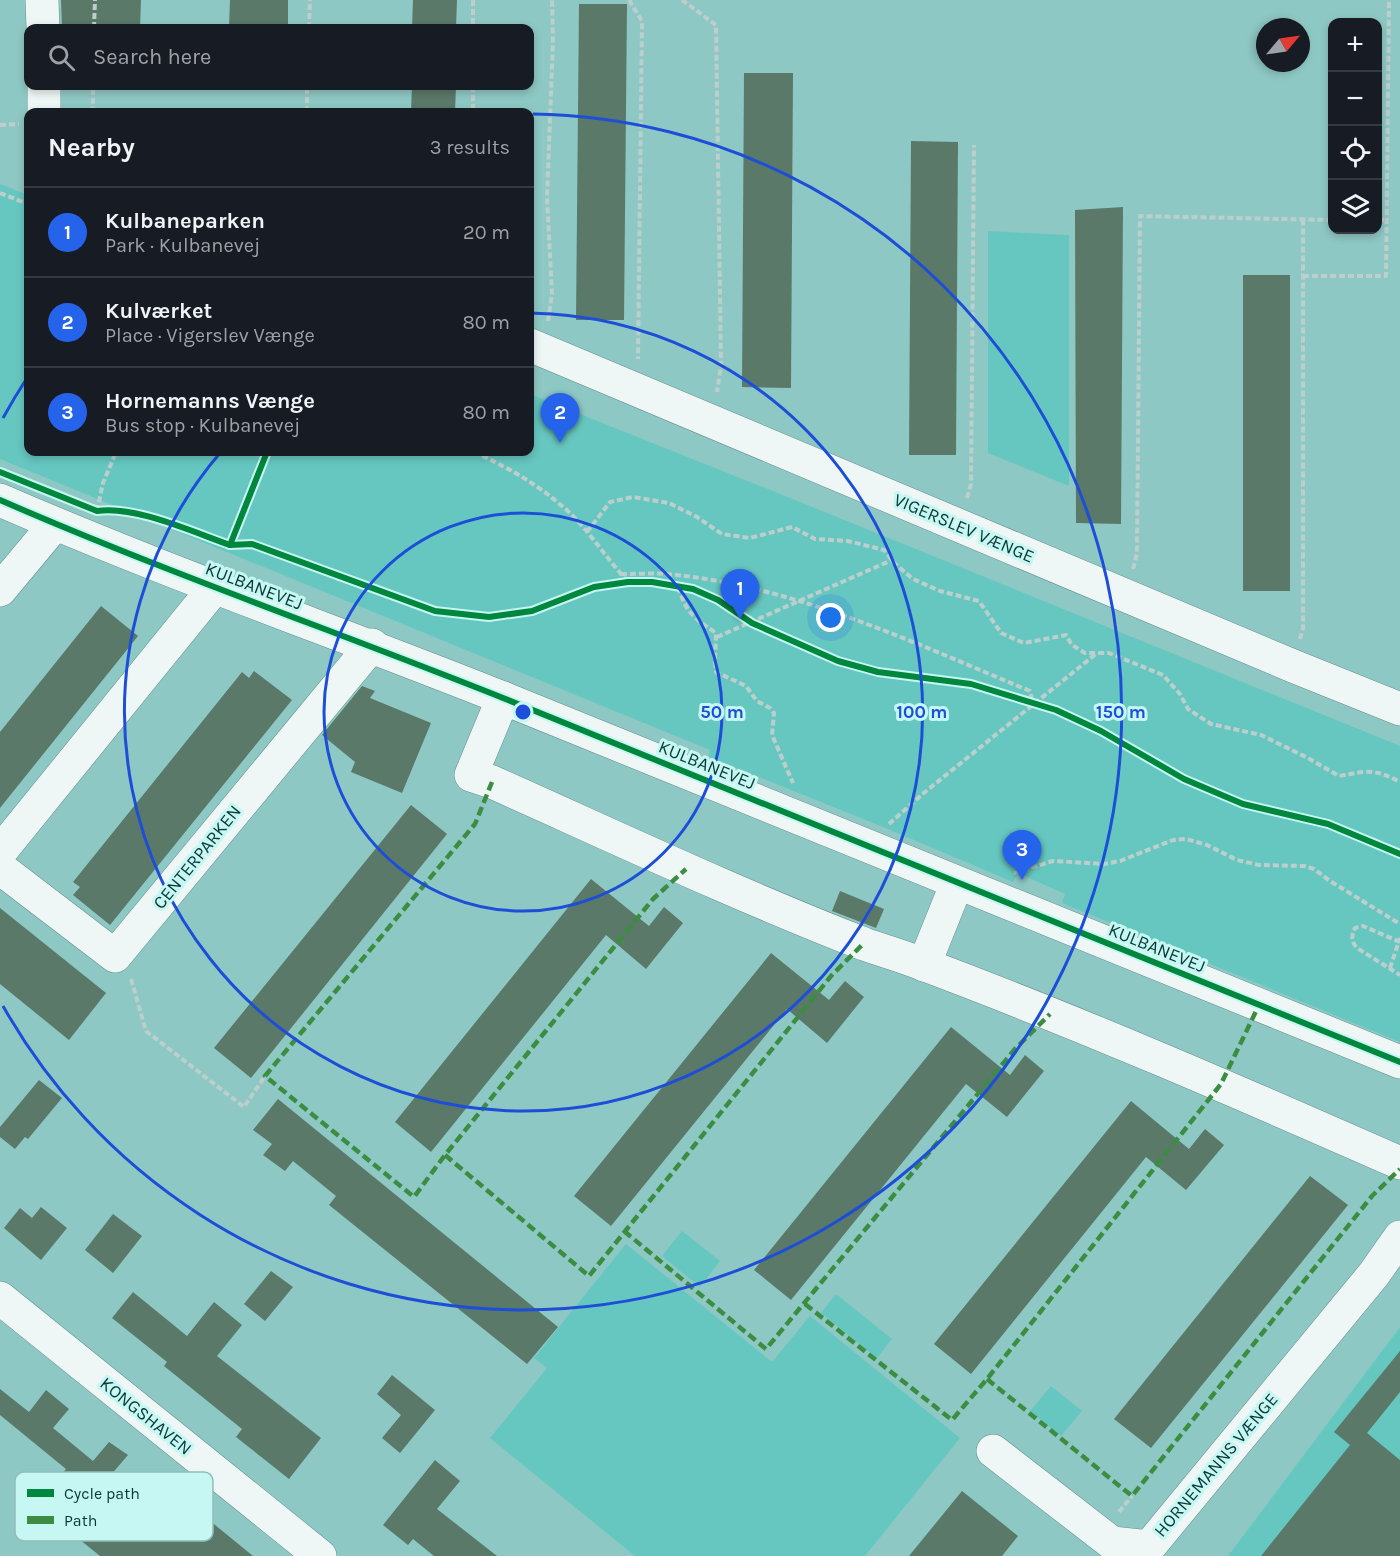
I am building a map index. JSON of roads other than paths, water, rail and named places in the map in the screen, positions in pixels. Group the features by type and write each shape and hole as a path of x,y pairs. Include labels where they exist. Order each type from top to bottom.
{"street":[{"path":"42,0 43,24"},
{"path":"44,90 44,108"},
{"name":"VIGERSLEV VÆNGE","path":"536,348 1400,709"},
{"name":"KULBANEVEJ","path":"0,500 215,587 372,645 1400,1062"},
{"path":"0,590 55,524"},
{"path":"0,852 215,587"},
{"name":"CENTERPARKEN","path":"0,868 115,956 372,645"},
{"path":"503,698 471,775 832,930 1221,1084 1400,1163"},
{"path":"924,965 957,884"},
{"name":"HORNEMANNS VÆNGE","path":"993,1451 1112,1543 1149,1547 1374,1274 1400,1237"},
{"name":"KONGSHAVEN","path":"0,1298 320,1556"}],"place":[{"name":"Kulværket","path":"560,443"},
{"name":"Kulbaneparken","path":"740,619"},
{"name":"Hornemanns Vænge","path":"1022,880"}]}
